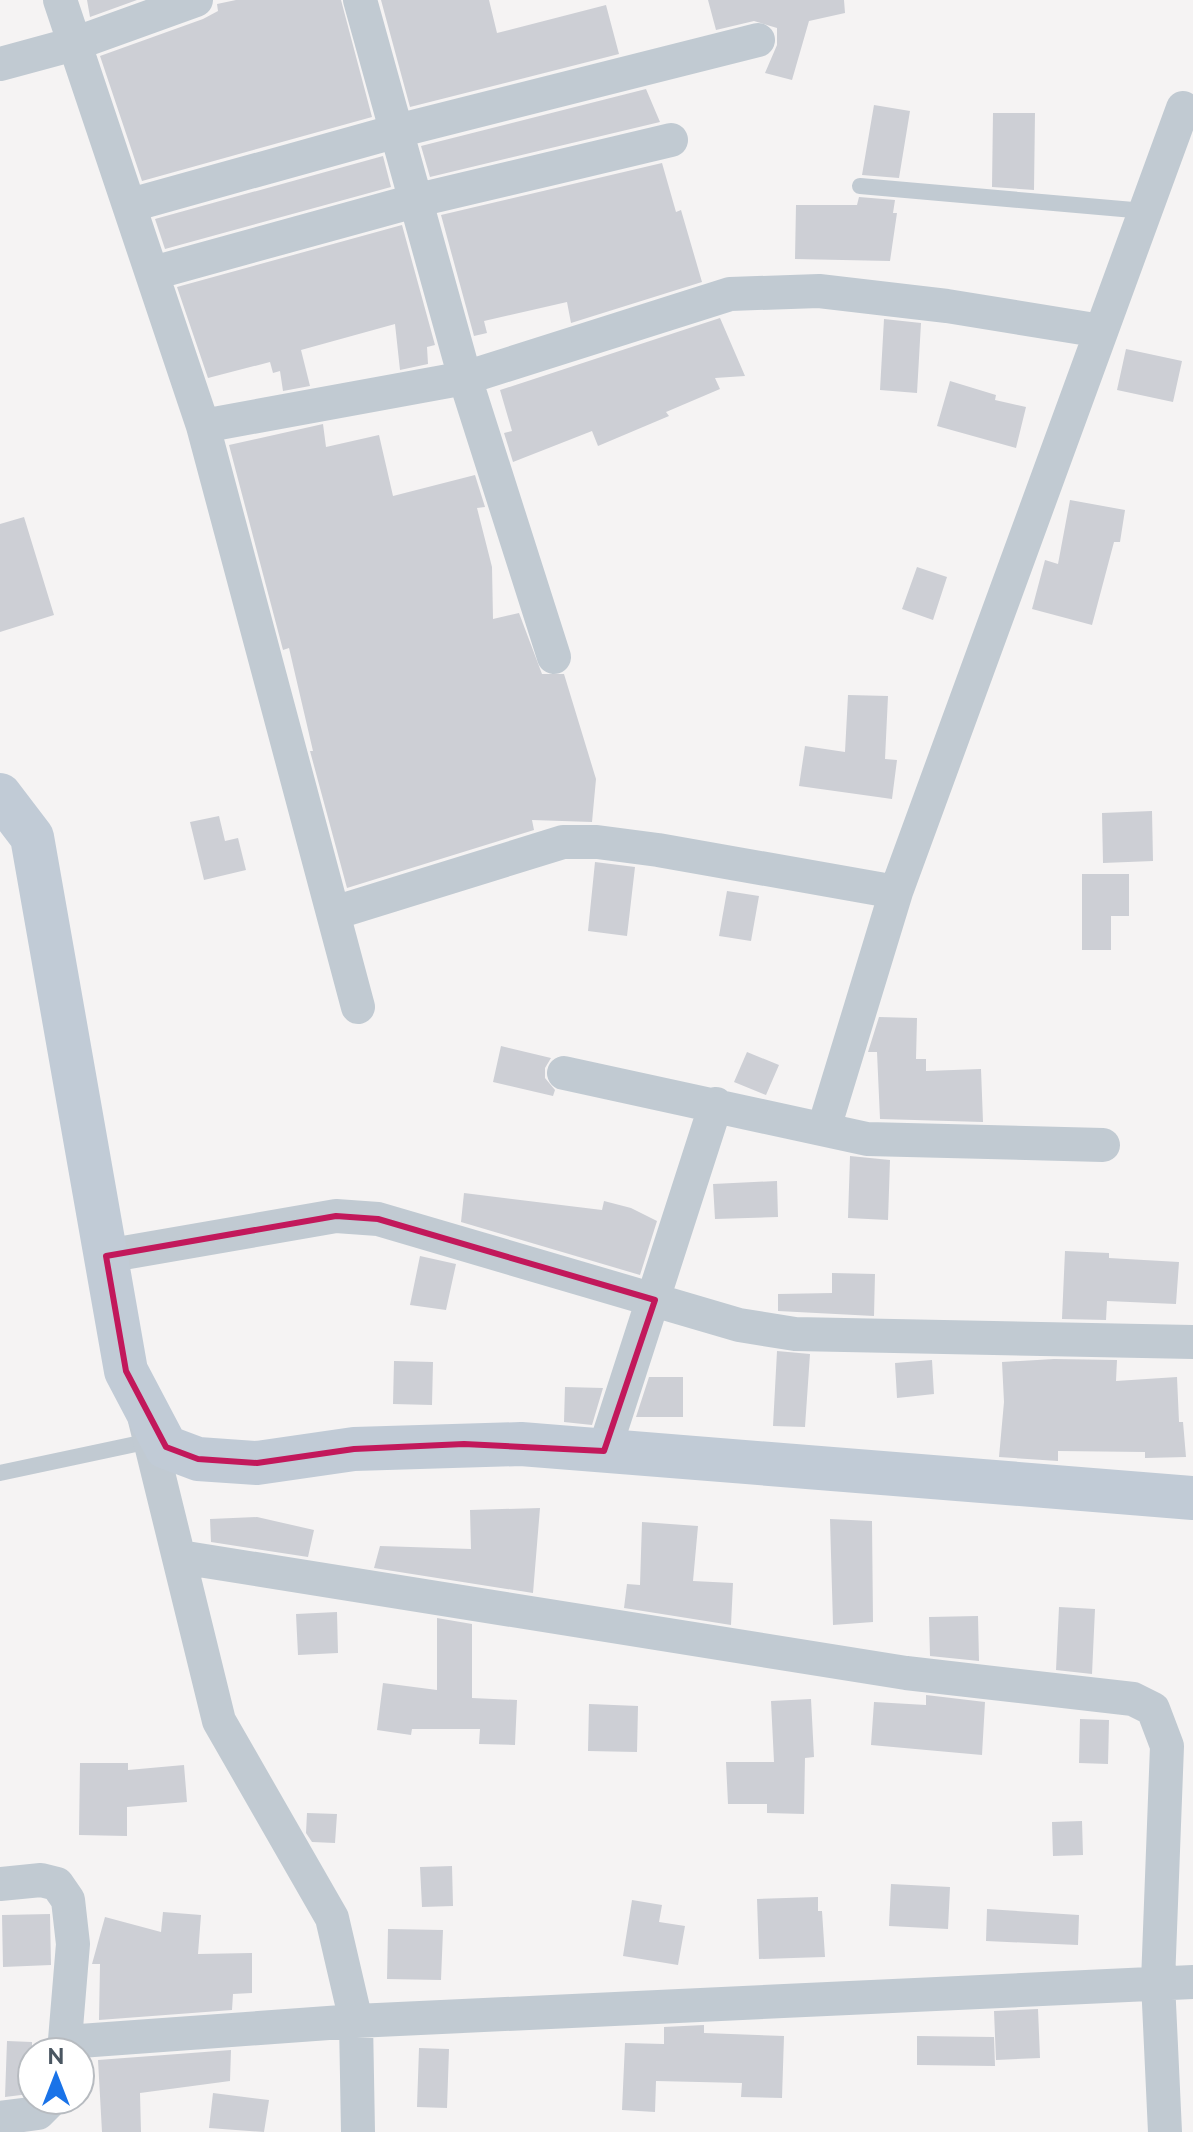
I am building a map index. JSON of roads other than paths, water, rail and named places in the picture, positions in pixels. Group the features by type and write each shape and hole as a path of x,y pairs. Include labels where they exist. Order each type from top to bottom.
{"street":[{"path":"60,0 203,426 358,1007"},
{"path":"0,64 74,44 196,0"},
{"path":"360,0 465,378 554,657"},
{"path":"131,205 397,131 758,40"},
{"path":"824,1128 896,892 1183,108"},
{"path":"153,273 418,200 671,140"},
{"path":"203,426 465,378 730,294 772,290 819,291 947,306 1101,331"},
{"path":"0,795 32,837 126,1371 166,1447 198,1459 257,1463 354,1449 521,1444 1193,1498"},
{"path":"334,913 563,842 597,842 658,850 896,892"},
{"path":"564,1073 867,1139 1103,1145"},
{"path":"604,1451 716,1104"},
{"path":"106,1256 336,1216 378,1219 739,1325 795,1334 1193,1342"},
{"path":"139,1392 219,1721 332,1918 356,2021 358,2132"},
{"path":"180,1557 906,1673 1133,1699 1153,1709 1167,1746 1158,1982 1165,2132"},
{"path":"0,1884 41,1880 57,1884 68,1900 73,1944 66,2036"},
{"path":"96,2044 356,2021 1193,1982"}],"lane":[{"path":"860,186 1145,211"},
{"path":"0,1473 150,1441"}]}
